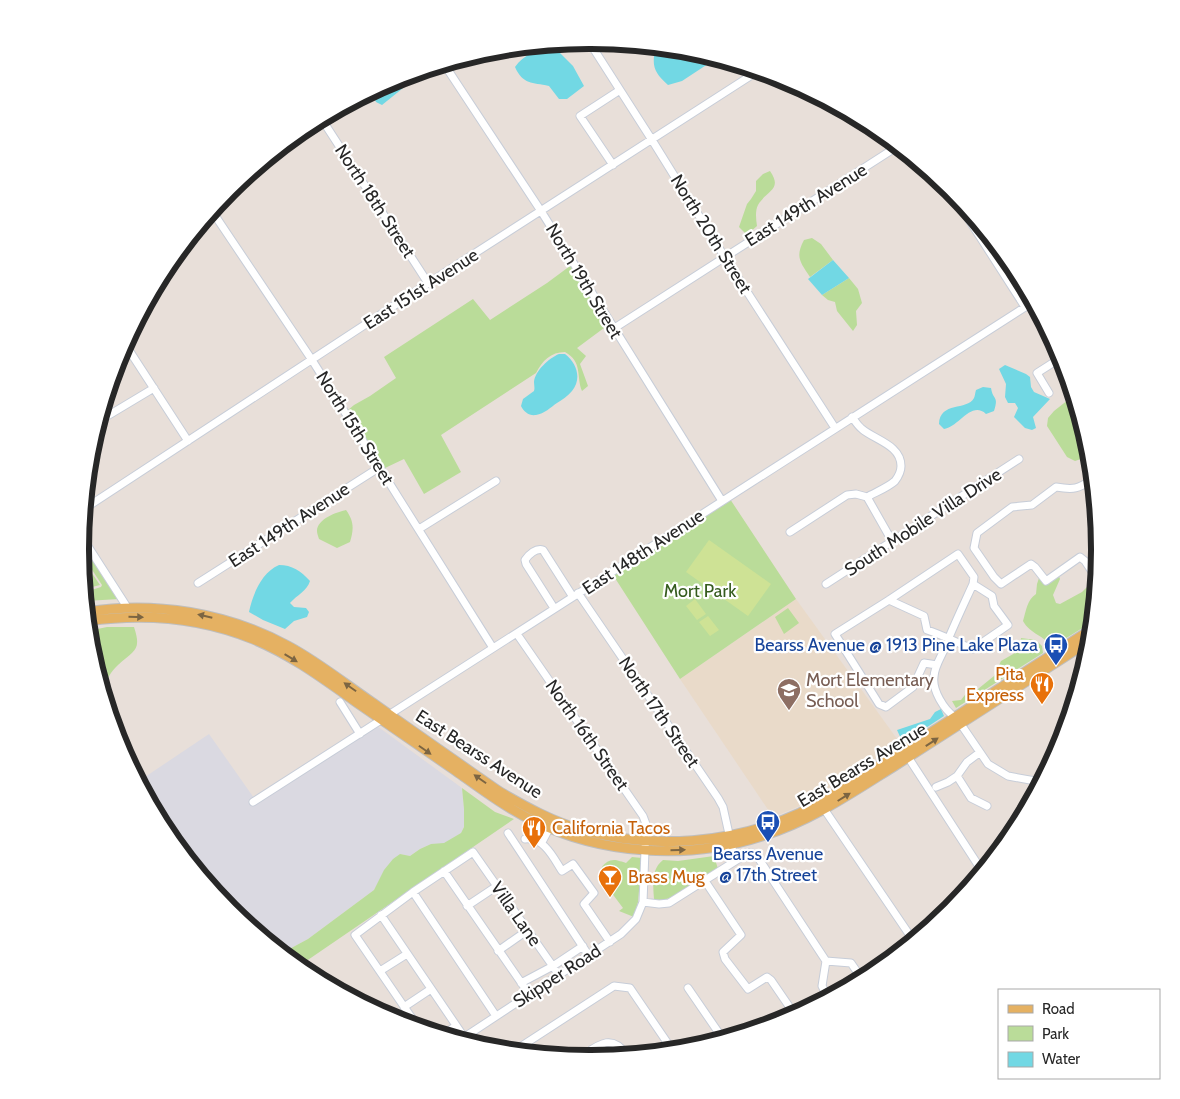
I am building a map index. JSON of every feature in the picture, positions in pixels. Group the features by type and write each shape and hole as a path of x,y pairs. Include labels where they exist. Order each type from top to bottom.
{"main road":[{"name":"East Bearss Avenue","path":"94,611 127,607 190,612 234,623 265,635 301,654 489,795 524,816 551,823 579,838 611,846 730,840 786,823 822,806 883,768 1034,671 1083,636"},
{"name":"East Bearss Avenue","path":"95,620 132,616 164,618 190,621 236,633 268,646 297,662 386,718"},
{"name":"East Bearss Avenue","path":"1034,671 1081,645"}],"street":[{"name":"North 20th Street","path":"594,49 835,428"},
{"name":"North 19th Street","path":"448,70 541,211 722,501"},
{"name":"East 151st Avenue","path":"92,504 428,283 751,75"},
{"path":"613,165 580,116 620,90"},
{"name":"North 18th Street","path":"325,125 428,283"},
{"name":"East 149th Avenue","path":"613,328 892,150"},
{"name":"North 15th Street","path":"216,217 312,360 493,648"},
{"path":"978,234 1025,307"},
{"name":"East 148th Avenue","path":"253,802 1025,307"},
{"path":"130,352 188,441"},
{"path":"1049,393 1037,373 1054,362"},
{"path":"107,416 154,388"},
{"path":"852,417 864,431 887,444 900,460 900,470 896,480 867,498"},
{"name":"South Mobile Villa Drive","path":"826,584 1020,460"},
{"name":"East 149th Avenue","path":"198,583 380,466"},
{"path":"419,529 496,481"},
{"path":"1086,483 1080,488 1056,487 1032,504 1012,507 977,533 974,548 1001,584 1031,564 1046,581 1080,557 1085,560 1090,569"},
{"path":"790,532 847,495 856,494 867,498 892,541"},
{"path":"89,548 127,607"},
{"name":"North 17th Street","path":"554,608 526,564 525,560 536,550 543,550 718,798 723,807 730,840"},
{"path":"937,666 924,664 912,687 886,707 880,704 835,634 958,554 974,577 973,584 937,666 939,687 958,720 988,764 1008,776 1034,781"},
{"path":"889,600 924,616 927,630 949,637 973,649 1008,626 994,606 992,596 973,584"},
{"name":"North 16th Street","path":"516,634 643,816 646,824 646,845"},
{"path":"340,702 360,734"},
{"path":"906,753 978,865"},
{"path":"936,787 957,776 967,762 980,753"},
{"path":"957,776 971,798 987,806"},
{"path":"822,806 909,935"},
{"path":"542,842 551,823"},
{"path":"508,833 589,956"},
{"path":"525,839 531,838 542,842 562,871 573,864 594,893 584,904 610,942"},
{"path":"730,840 735,862"},
{"name":"Skipper Road","path":"468,1035 610,942 628,928 636,919 643,902 646,845"},
{"name":"Villa Lane","path":"444,871 473,852 559,975"},
{"path":"643,902 669,903 748,853 752,853 756,856 826,961 822,986 825,991"},
{"path":"411,1017 355,935 444,871 529,994"},
{"path":"705,881 741,935 723,952 725,959 748,990 767,977 790,1008"},
{"path":"468,906 497,886"},
{"path":"413,892 496,1016"},
{"path":"381,915 459,1033"},
{"path":"498,950 528,930"},
{"path":"520,983 553,966 583,946"},
{"path":"380,971 407,954"},
{"path":"826,961 851,963 857,972"},
{"path":"523,1046 614,986 630,988 668,1044"},
{"path":"688,988 719,1033"},
{"path":"404,1007 431,989"},
{"path":"450,1030 456,1026"},
{"path":"591,1050 602,1043 613,1043 622,1049"}],"shaded area":[{"name":"Mort Elementary School","path":"796,599 900,743 800,806 773,817 680,679"},
{"path":"377,726 462,788 464,827 461,833 444,844 431,844 410,856 400,854 390,864 374,890 308,939 289,949 236,904 214,880 174,828 144,777 209,734 254,798 249,801 252,805"}],"green space":[{"path":"770,171 774,177 774,186 758,205 756,212 757,226 749,233 745,233 739,227 747,204 756,191 756,181 763,174"},
{"path":"812,238 821,244 833,260 810,277 801,263 799,255 804,240"},
{"path":"570,266 608,325 577,348 586,356 580,364 588,386 582,391 577,365 571,356 565,352 551,355 544,361 536,373 441,435 461,472 424,494 404,459 385,468 348,410 396,378 384,357 473,299 490,320"},
{"path":"849,278 858,289 862,303 856,311 857,325 853,331 837,311 835,302 828,300 822,295"},
{"path":"1068,400 1082,459 1075,461 1067,457 1047,426 1048,418"},
{"name":"Mort Park","path":"730,499 796,599 680,679 613,575"},
{"path":"346,510 351,518 352,525 350,542 337,548 319,539 317,531 320,523 333,514"},
{"path":"709,540 771,584 748,616 686,572"},
{"path":"89,553 119,599 92,601 91,590 102,585 89,566"},
{"path":"90,570 100,585 91,587"},
{"path":"1059,576 1060,579 1053,595 1056,603 1060,604 1082,592 1090,584 1084,627 1052,647 1023,621 1029,603 1036,594 1039,578"},
{"path":"695,599 706,614 697,620 686,606"},
{"path":"788,608 799,623 784,634 775,617"},
{"path":"708,616 719,630 710,636 699,622"},
{"path":"107,627 134,627 136,635 137,646 116,667 106,680 99,647 96,629"},
{"path":"1021,638 1036,640 1042,646 1043,653 956,708 952,701 961,700 968,691 978,689 994,676 1001,661 1020,650"},
{"path":"462,788 495,812 514,819 306,961 289,949 308,939 374,890 384,870 400,854 410,856 431,844 444,843 461,833 464,827"},
{"path":"714,856 718,869 678,895 661,900 654,899 653,883 656,868 663,860 678,861"},
{"path":"632,857 642,858 638,902 634,917 619,911 623,908 605,884 601,887 599,878 603,866 609,861 614,860 626,863"}],"water":[{"path":"557,50 573,66 584,86 567,99 559,99 549,86 529,82 518,73 515,67 527,56 535,52"},
{"path":"655,53 709,63 682,81 668,85 657,72 654,59"},
{"path":"410,82 382,105 376,102 374,98"},
{"path":"833,260 849,278 822,295 808,279"},
{"path":"559,354 565,354 575,366 577,381 575,386 567,396 545,412 533,415 525,412 521,406 523,399 534,391 535,378 540,369"},
{"path":"1005,365 1030,377 1031,387 1034,392 1050,399 1033,417 1036,428 1032,430 1025,428 1014,417 1018,408 1015,403 1008,403 1005,397 1006,384 999,369"},
{"path":"983,387 991,388 996,400 994,411 986,414 975,410 944,429 939,424 944,412 971,402 976,390"},
{"path":"279,565 296,569 310,581 304,590 290,603 294,607 306,608 309,612 307,617 294,621 285,629 249,612 259,585 267,573"},
{"path":"941,709 944,716 903,743 897,730 930,719 935,712"}],"place":[{"name":"Bearss Avenue @ 1913 Pine Lake Plaza","path":"1056,666"},
{"name":"Pita Express","path":"1042,705"},
{"name":"Mort Elementary School","path":"789,711"},
{"name":"Bearss Avenue @ 17th Street","path":"768,843"},
{"name":"California Tacos","path":"534,849"},
{"name":"Brass Mug","path":"610,898"}]}
